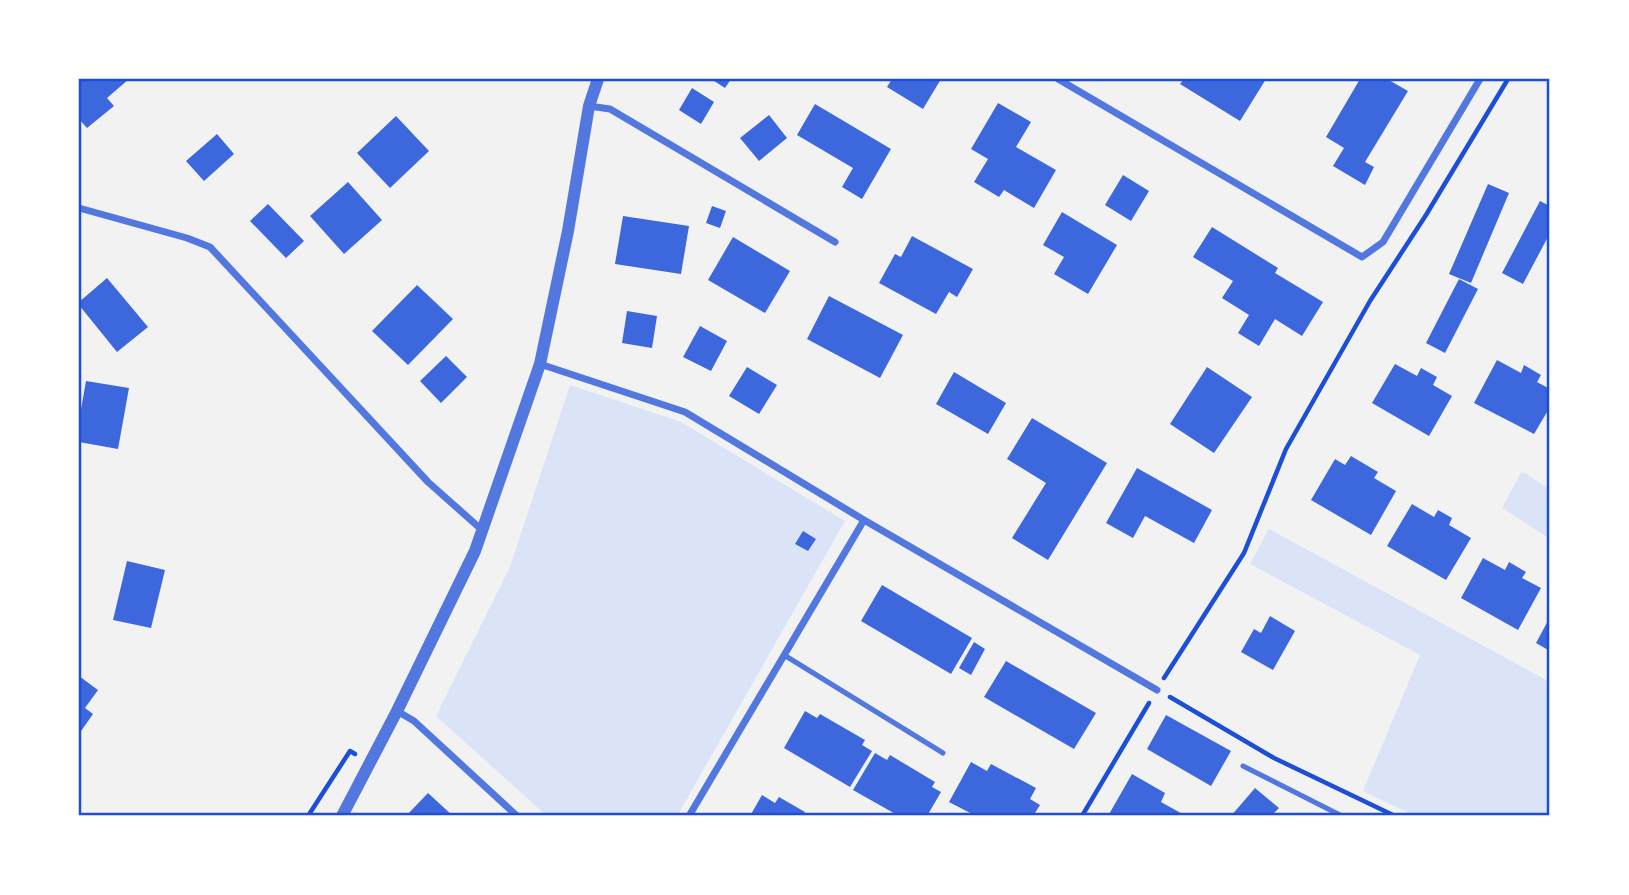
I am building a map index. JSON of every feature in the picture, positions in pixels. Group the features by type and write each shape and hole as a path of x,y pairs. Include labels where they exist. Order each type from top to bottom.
{"street":[{"path":"342,816 397,711 475,551 482,531 540,364 568,231 590,106 598,79"},
{"path":"1058,79 1362,257 1383,242 1480,79"},
{"path":"590,106 610,109 835,242"},
{"path":"79,208 210,247 428,482 482,531"},
{"path":"540,364 685,412 864,520 1157,690"},
{"path":"689,816 864,520"},
{"path":"397,711 414,720 517,816"}],"lane":[{"path":"784,655 943,753"},
{"path":"1243,766 1342,816"}],"path":[{"path":"1082,816 1157,690 1244,553 1286,449 1370,301 1426,215 1508,79"},
{"path":"1157,690 1275,758 1395,816"},
{"path":"309,816 349,751 370,762"}],"shaded area":[{"path":"570,385 681,422 845,521 677,816 547,816 436,716 510,567"},
{"path":"1522,471 1550,490 1550,539 1502,508"},
{"path":"1269,529 1550,682 1550,816 1415,816 1363,791 1420,655 1250,564"}],"building":[{"path":"79,79 129,79 107,98 114,106 87,128 79,119"},
{"path":"711,79 731,79 725,88"},
{"path":"892,79 941,79 923,109 887,87"},
{"path":"1184,79 1266,79 1240,121 1180,84"},
{"path":"1360,79 1387,79 1408,91 1365,162 1374,167 1365,185 1333,166 1344,148 1326,137"},
{"path":"692,88 714,102 701,124 679,110"},
{"path":"998,103 1031,122 1016,147 1056,170 1034,208 1004,190 999,197 974,182 988,159 971,149"},
{"path":"815,104 891,149 862,199 842,187 853,168 797,135"},
{"path":"769,115 787,138 759,161 740,138"},
{"path":"396,116 429,151 390,188 357,153"},
{"path":"217,134 234,154 204,181 186,161"},
{"path":"1123,175 1149,191 1131,221 1105,205"},
{"path":"348,182 382,220 344,254 310,216"},
{"path":"1488,184 1509,193 1471,283 1449,274"},
{"path":"1540,201 1550,206 1550,233 1523,284 1502,273"},
{"path":"268,204 304,241 286,258 250,221"},
{"path":"712,206 726,211 720,228 706,223"},
{"path":"1062,212 1117,245 1088,294 1054,274 1064,257 1043,245"},
{"path":"623,216 689,226 681,274 615,264"},
{"path":"1212,227 1278,268 1275,273 1323,302 1302,336 1275,319 1259,346 1238,333 1249,315 1222,298 1233,281 1193,257"},
{"path":"912,236 973,269 957,297 949,292 936,314 879,283 895,254 901,257"},
{"path":"733,237 790,271 765,313 708,280"},
{"path":"107,278 148,327 117,352 79,305 79,302"},
{"path":"1459,279 1478,289 1445,353 1426,343"},
{"path":"417,285 453,319 408,365 372,331"},
{"path":"829,296 903,335 880,378 807,339"},
{"path":"627,311 657,316 652,348 622,343"},
{"path":"700,326 727,341 711,371 683,357"},
{"path":"446,356 467,377 441,403 420,381"},
{"path":"1497,360 1521,373 1524,365 1541,375 1537,382 1550,389 1550,407 1534,434 1474,403"},
{"path":"1395,364 1417,376 1421,368 1437,377 1433,385 1452,396 1429,436 1372,403"},
{"path":"747,367 777,385 759,414 729,396"},
{"path":"1207,367 1252,397 1214,453 1170,424"},
{"path":"954,372 1006,403 988,434 936,404"},
{"path":"86,381 129,388 118,449 79,442 79,421"},
{"path":"1032,418 1107,463 1048,560 1012,538 1046,483 1007,459"},
{"path":"1351,456 1378,472 1374,478 1396,491 1371,535 1311,500 1335,459 1345,465"},
{"path":"1137,468 1212,510 1194,543 1145,516 1133,538 1106,523"},
{"path":"1412,504 1434,517 1438,510 1452,518 1449,525 1471,538 1446,580 1387,546"},
{"path":"803,531 816,539 808,551 795,544"},
{"path":"1483,558 1505,570 1509,562 1526,572 1522,578 1541,588 1518,630 1461,598"},
{"path":"127,561 165,570 151,628 113,620"},
{"path":"882,585 972,638 951,674 861,621"},
{"path":"1270,616 1295,631 1273,670 1241,652 1254,629 1261,633"},
{"path":"1550,617 1550,651 1536,643"},
{"path":"974,642 985,649 971,675 959,668"},
{"path":"1006,661 1096,713 1074,749 984,697"},
{"path":"79,676 98,690 85,708 93,714 79,734"},
{"path":"805,711 817,718 820,714 865,740 862,745 872,751 850,787 784,748"},
{"path":"1166,715 1231,751 1211,786 1147,749"},
{"path":"875,753 887,760 890,755 935,782 932,787 941,792 927,816 899,816 853,790"},
{"path":"971,762 987,771 991,764 1036,788 1030,799 1040,805 1033,816 976,816 949,802"},
{"path":"1132,774 1165,793 1161,802 1186,816 1108,816"},
{"path":"1255,788 1279,808 1271,816 1231,816"},
{"path":"428,793 453,816 406,816"},
{"path":"762,795 775,803 779,797 805,812 803,816 750,816"}]}
